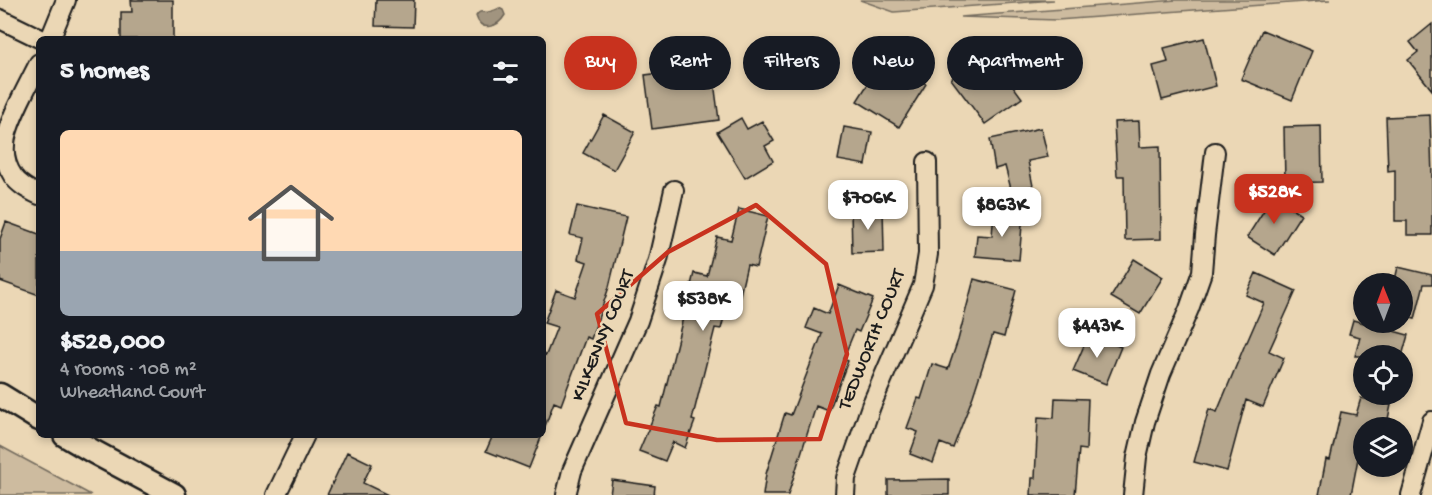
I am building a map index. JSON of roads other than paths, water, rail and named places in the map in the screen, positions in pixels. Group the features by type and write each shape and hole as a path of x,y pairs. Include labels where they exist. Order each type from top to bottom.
{"street":[{"path":"51,36 66,0"},
{"path":"0,20 36,37"},
{"path":"36,69 11,121 4,143 6,163 13,177 25,189 36,194"},
{"path":"1133,495 1137,457 1145,422 1161,374 1190,309 1202,272 1215,152"},
{"name":"TEDWORTH COURT","path":"845,495 846,478 866,417 923,285 928,254 927,162"},
{"name":"KILKENNY COURT","path":"566,495 572,471 638,321 658,260 674,190"},
{"path":"0,395 36,417"},
{"path":"1411,495 1432,421"},
{"path":"70,438 174,495"},
{"path":"276,495 304,438"}]}
